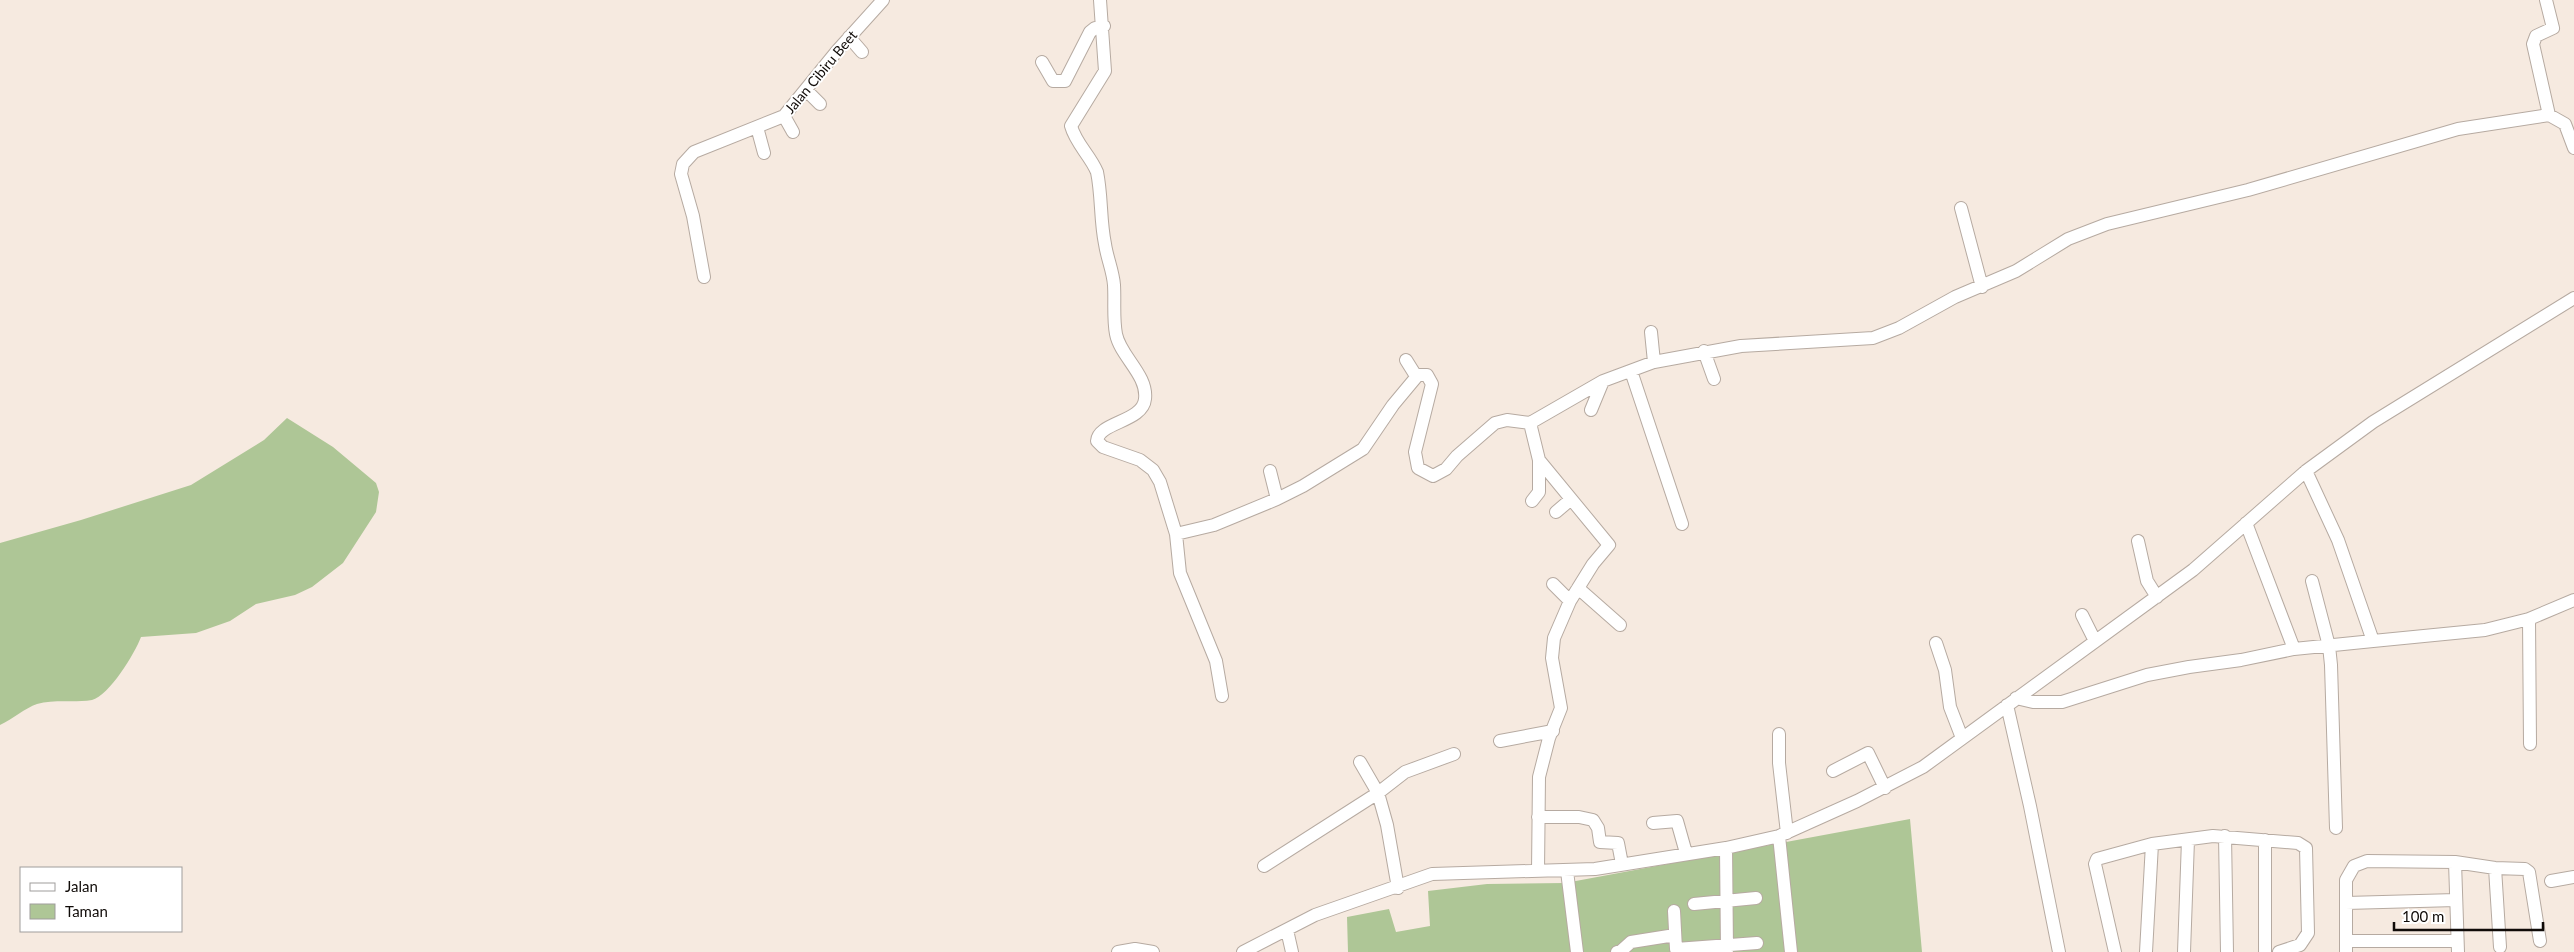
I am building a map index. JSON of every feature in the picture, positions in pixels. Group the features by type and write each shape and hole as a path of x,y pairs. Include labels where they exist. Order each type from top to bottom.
{"street":[{"name":"Jalan Cibiru Beet","path":"704,276 693,216 681,174 682,164 694,152 784,116 849,37 883,0"},
{"path":"1100,0 1104,26 1105,71 1071,126 1080,145 1097,172 1104,243 1114,283 1116,335 1121,348 1142,381 1146,397 1144,406 1138,412 1100,433 1097,441 1103,447 1140,460 1153,470 1160,482 1176,534 1180,573 1216,661 1222,696"},
{"path":"2546,0 2553,28 2536,36 2533,44 2549,115"},
{"path":"1042,62 1052,81 1064,82 1090,32 1095,28 1104,26"},
{"path":"849,37 862,52"},
{"path":"806,90 820,104"},
{"path":"1176,534 1214,525 1277,499 1303,486 1363,449 1416,376 1427,375 1432,384 1415,452 1418,468 1426,474 1438,475 1495,423 1507,420 1530,423 1603,381 1654,362 1704,351 1771,344 1874,338 1899,328 1955,297 2016,271 2068,239 2107,224 2256,187 2458,129 2549,115 2565,124 2574,148"},
{"path":"784,116 793,132"},
{"path":"757,127 764,153"},
{"path":"1961,208 1982,287"},
{"path":"1243,952 1345,903 1398,888 1432,874 1567,871 1726,848 1783,834 1885,788 1923,767 2011,701 2157,597 2211,556 2306,471 2373,422 2574,298"},
{"path":"1651,332 1654,362"},
{"path":"1704,351 1714,379"},
{"path":"1406,360 1416,376"},
{"path":"1631,371 1682,524"},
{"path":"1591,410 1603,381"},
{"path":"1530,423 1540,460 1539,492 1532,501"},
{"path":"1538,871 1539,777 1561,708 1552,658 1554,638 1570,601 1593,564 1609,545 1570,500 1540,460"},
{"path":"1270,471 1277,499"},
{"path":"2306,471 2338,540 2373,641"},
{"path":"1556,512 1570,500"},
{"path":"2246,523 2294,649"},
{"path":"2138,541 2147,580 2157,597"},
{"path":"2312,581 2329,646 2336,828"},
{"path":"1553,584 1570,601"},
{"path":"1578,588 1620,625"},
{"path":"2011,701 2062,702 2148,675 2294,649 2484,630 2530,620 2574,600"},
{"path":"2082,615 2095,641"},
{"path":"2530,620 2530,744"},
{"path":"1936,644 1945,670 1950,707 1962,738"},
{"path":"2011,701 2059,952"},
{"path":"1500,741 1553,730"},
{"path":"1779,734 1779,763 1791,952"},
{"path":"1833,771 1868,753 1885,788"},
{"path":"1264,866 1378,793 1405,772 1454,754"},
{"path":"1360,762 1378,793 1387,825 1398,888"},
{"path":"1538,817 1579,817 1593,820 1598,828 1600,842 1618,843 1622,864"},
{"path":"1653,823 1677,821 1686,854"},
{"path":"2225,836 2227,952"},
{"path":"2116,952 2095,864 2097,859 2152,844 2225,836 2298,842 2306,848 2308,933 2300,945 2279,952"},
{"path":"2184,952 2188,840"},
{"path":"2264,952 2266,840"},
{"path":"2146,952 2152,844"},
{"path":"1726,848 1727,948"},
{"path":"2455,862 2458,946 2346,947 2348,874 2360,863 2455,862 2495,868 2525,869 2529,872 2540,941"},
{"path":"2495,868 2500,946"},
{"path":"1567,871 1577,952"},
{"path":"2551,881 2574,877"},
{"path":"1694,904 1756,898"},
{"path":"2346,903 2456,900"},
{"path":"1674,911 1676,949 1727,948 1757,943"},
{"path":"1287,930 1292,952"},
{"path":"1616,952 1621,951 1631,942 1675,935"},
{"path":"1118,952 1135,949 1153,952"}],"green space":[{"path":"287,418 333,447 376,483 379,492 376,512 343,563 312,587 295,595 256,604 230,621 196,633 141,637 121,673 99,697 85,701 37,704 0,725 0,543 81,520 191,485 264,440"},
{"path":"1910,819 1922,952 1348,952 1347,917 1389,909 1396,932 1430,926 1428,891 1487,884 1565,883"}]}
